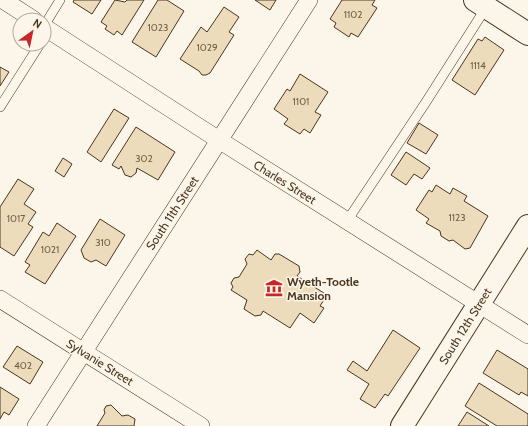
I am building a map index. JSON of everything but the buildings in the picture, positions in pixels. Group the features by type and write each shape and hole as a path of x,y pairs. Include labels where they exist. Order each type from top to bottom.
{"street":[{"path":"3,0 22,12"},
{"name":"South 11th Street","path":"36,426 309,0"},
{"path":"484,2 528,34"},
{"name":"Charles Street","path":"52,34 528,335"},
{"name":"South 12th Street","path":"402,426 528,226"},
{"name":"Sylvanie Street","path":"0,299 201,426"}],"lane":[{"path":"52,16 60,0"},
{"path":"347,221 426,102 484,2"},
{"path":"0,107 35,52"}],"place":[{"name":"Wyeth-Tootle Mansion","path":"274,288"}]}
